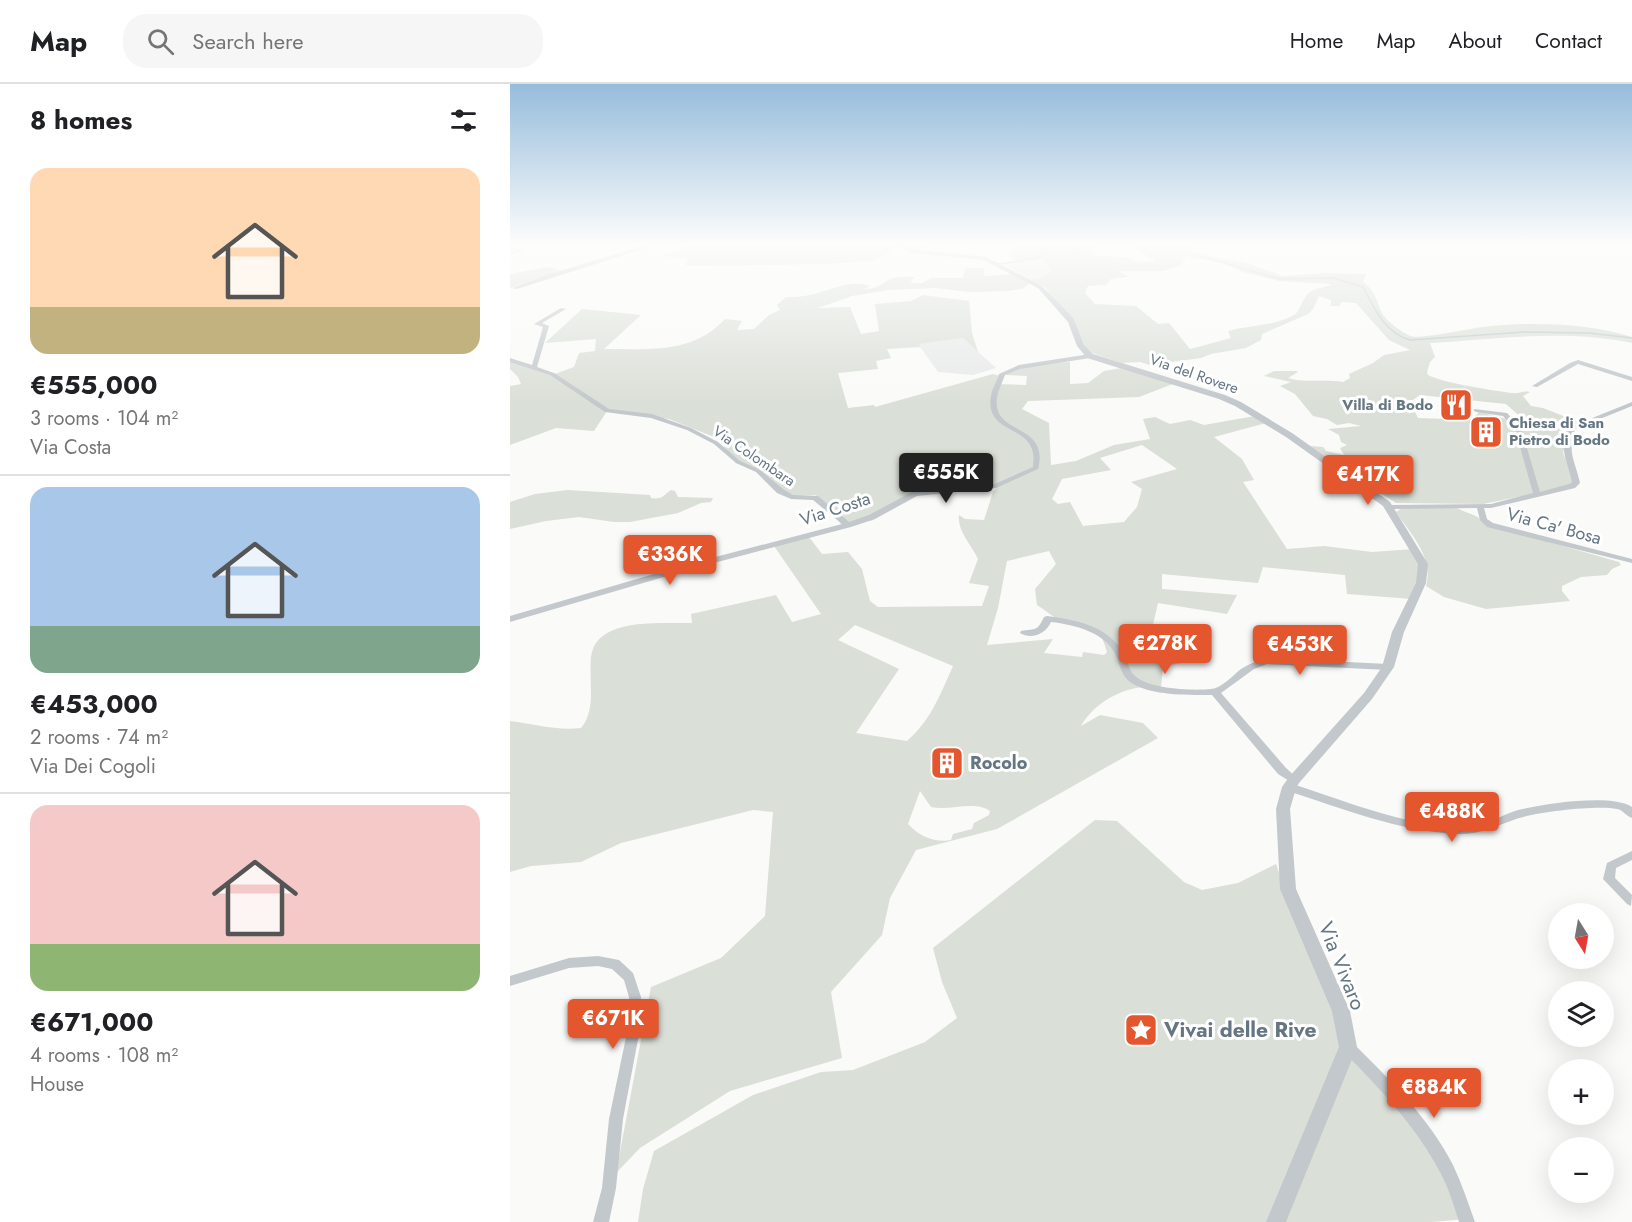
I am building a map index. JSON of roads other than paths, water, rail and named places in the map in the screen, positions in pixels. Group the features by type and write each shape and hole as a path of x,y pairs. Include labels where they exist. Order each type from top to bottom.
{"street":[{"path":"1049,296 1071,321 1081,346 1090,356"},
{"path":"534,368 546,326 537,324 563,309"},
{"name":"Via del Rovere","path":"1090,356 1175,381 1238,404 1299,441 1390,507 1423,564 1421,583 1398,632 1388,667"},
{"name":"Via Costa","path":"510,619 688,567 848,525 872,517 915,494 996,486 1036,468 1038,454 1035,444 997,418 994,396 1002,374 1019,367 1090,356"},
{"name":"Via Colombara","path":"510,360 552,374 607,411 652,416 689,429 716,443 738,462 758,471 780,491 791,497 815,498 848,525"},
{"path":"1535,386 1578,362 1632,379"},
{"path":"1390,507 1480,507 1572,486 1576,483 1565,452 1572,428 1632,404"},
{"path":"1476,410 1505,414 1518,428 1537,494"},
{"name":"Via Ca' Bosa","path":"1480,507 1484,520 1490,525 1632,561"},
{"path":"1024,633 1041,631 1046,626 1047,619 1074,622 1094,630 1117,648 1127,672 1136,681 1167,690 1215,692 1251,665 1266,661 1388,667"},
{"name":"Via Vivaro","path":"1348,1047 1341,1011 1288,888 1283,809 1291,783 1368,696 1388,667"},
{"path":"1215,692 1291,783 1358,808 1425,826 1464,830 1498,824 1516,815 1587,805 1616,805 1628,808 1632,814"},
{"path":"1631,901 1609,879 1611,866 1632,855"},
{"path":"510,981 569,963 598,961 615,964 629,977 635,997 636,1018 615,1119 609,1188 601,1222"},
{"path":"1276,1222 1348,1047 1407,1108 1439,1152 1467,1222"}],"waterway":[{"path":"1368,296 1387,326 1401,337 1410,340 1524,332 1589,333 1632,338"}],"place":[{"name":"Villa di Bodo","path":"1456,405"},
{"name":"Chiesa di San Pietro di Bodo","path":"1486,432"},
{"name":"Rocolo","path":"947,763"},
{"name":"Vivai delle Rive","path":"1141,1030"}]}
